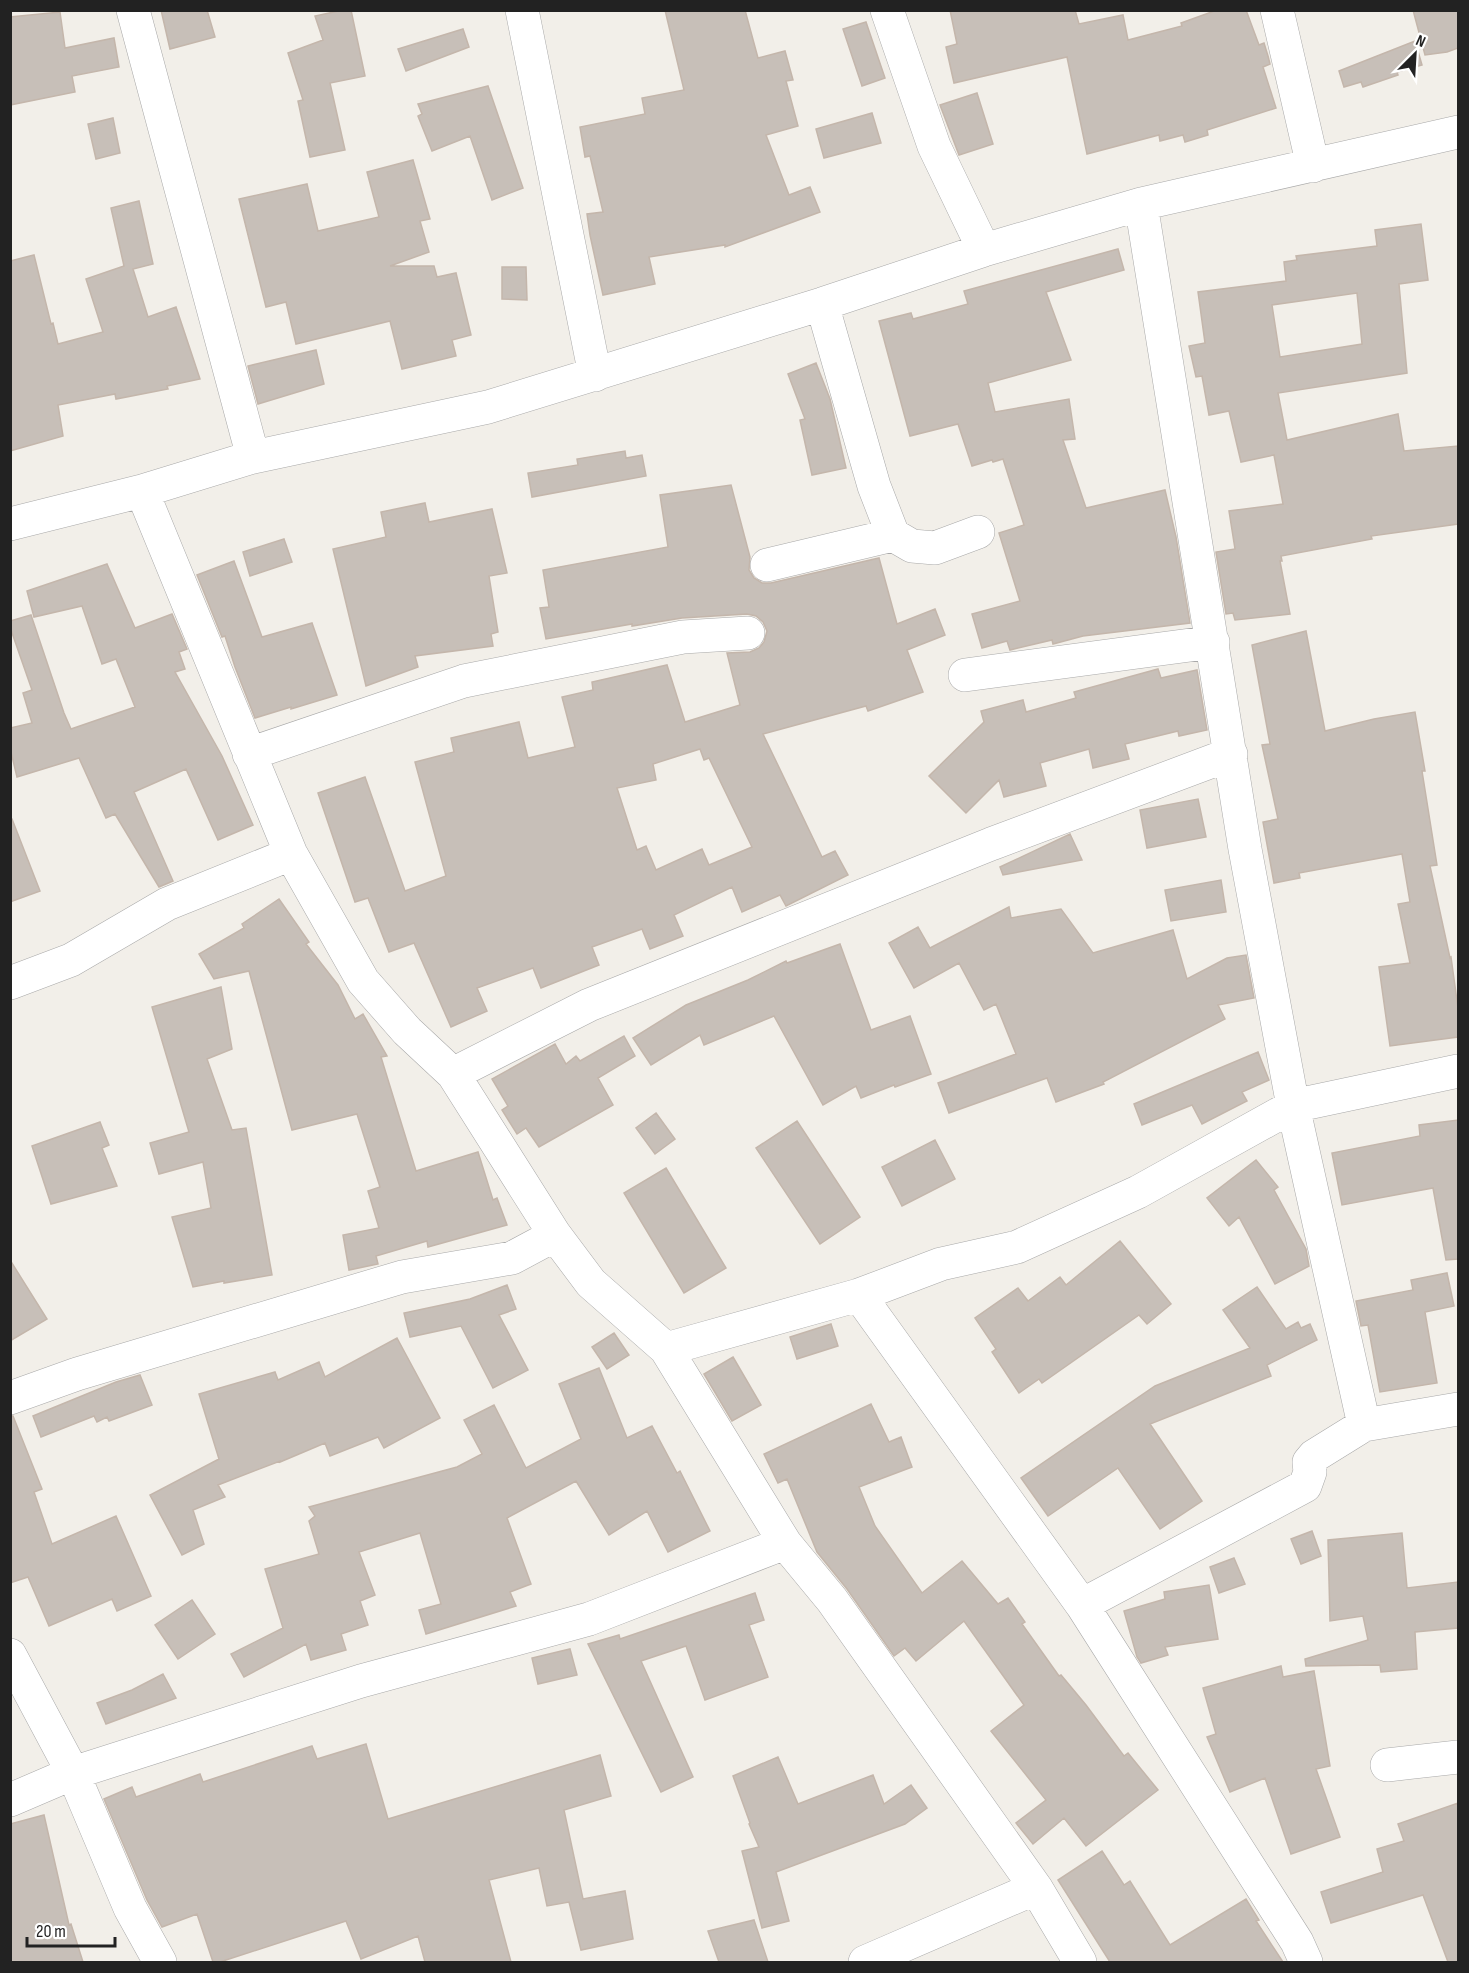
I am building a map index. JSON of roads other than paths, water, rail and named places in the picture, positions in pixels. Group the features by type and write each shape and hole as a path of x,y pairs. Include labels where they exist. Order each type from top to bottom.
{"street":[{"path":"133,10 253,457"},
{"path":"522,10 595,375"},
{"path":"887,10 934,146 984,250"},
{"path":"1277,10 1313,166"},
{"path":"10,524 142,491 253,457 488,407 822,304 984,250 1142,204 1458,132"},
{"path":"1142,204 1245,849 1293,1106 1364,1425"},
{"path":"822,304 874,486 893,535 912,546 935,548 978,532"},
{"path":"142,491 291,854 363,981 407,1031 453,1074 555,1235 591,1283 666,1349 784,1543 831,1600 1036,1888 1080,1962"},
{"path":"767,565 893,535"},
{"path":"249,754 464,681 683,638 748,633"},
{"path":"965,675 1213,642"},
{"path":"453,1074 589,1005 991,844 1231,754"},
{"path":"10,983 71,960 167,904 291,854"},
{"path":"666,1349 859,1295 940,1264 1017,1247 1138,1192 1293,1106 1458,1071"},
{"path":"10,1398 77,1374 402,1277 512,1258 555,1235"},
{"path":"859,1295 1082,1605 1297,1942 1306,1962"},
{"path":"1082,1605 1305,1485 1310,1472 1309,1462 1314,1456 1364,1425 1458,1409"},
{"path":"10,1800 73,1773 361,1681 589,1619 784,1543"},
{"path":"10,1655 73,1773 130,1908 160,1962"},
{"path":"1387,1765 1458,1757"},
{"path":"865,1962 1036,1888"}]}
